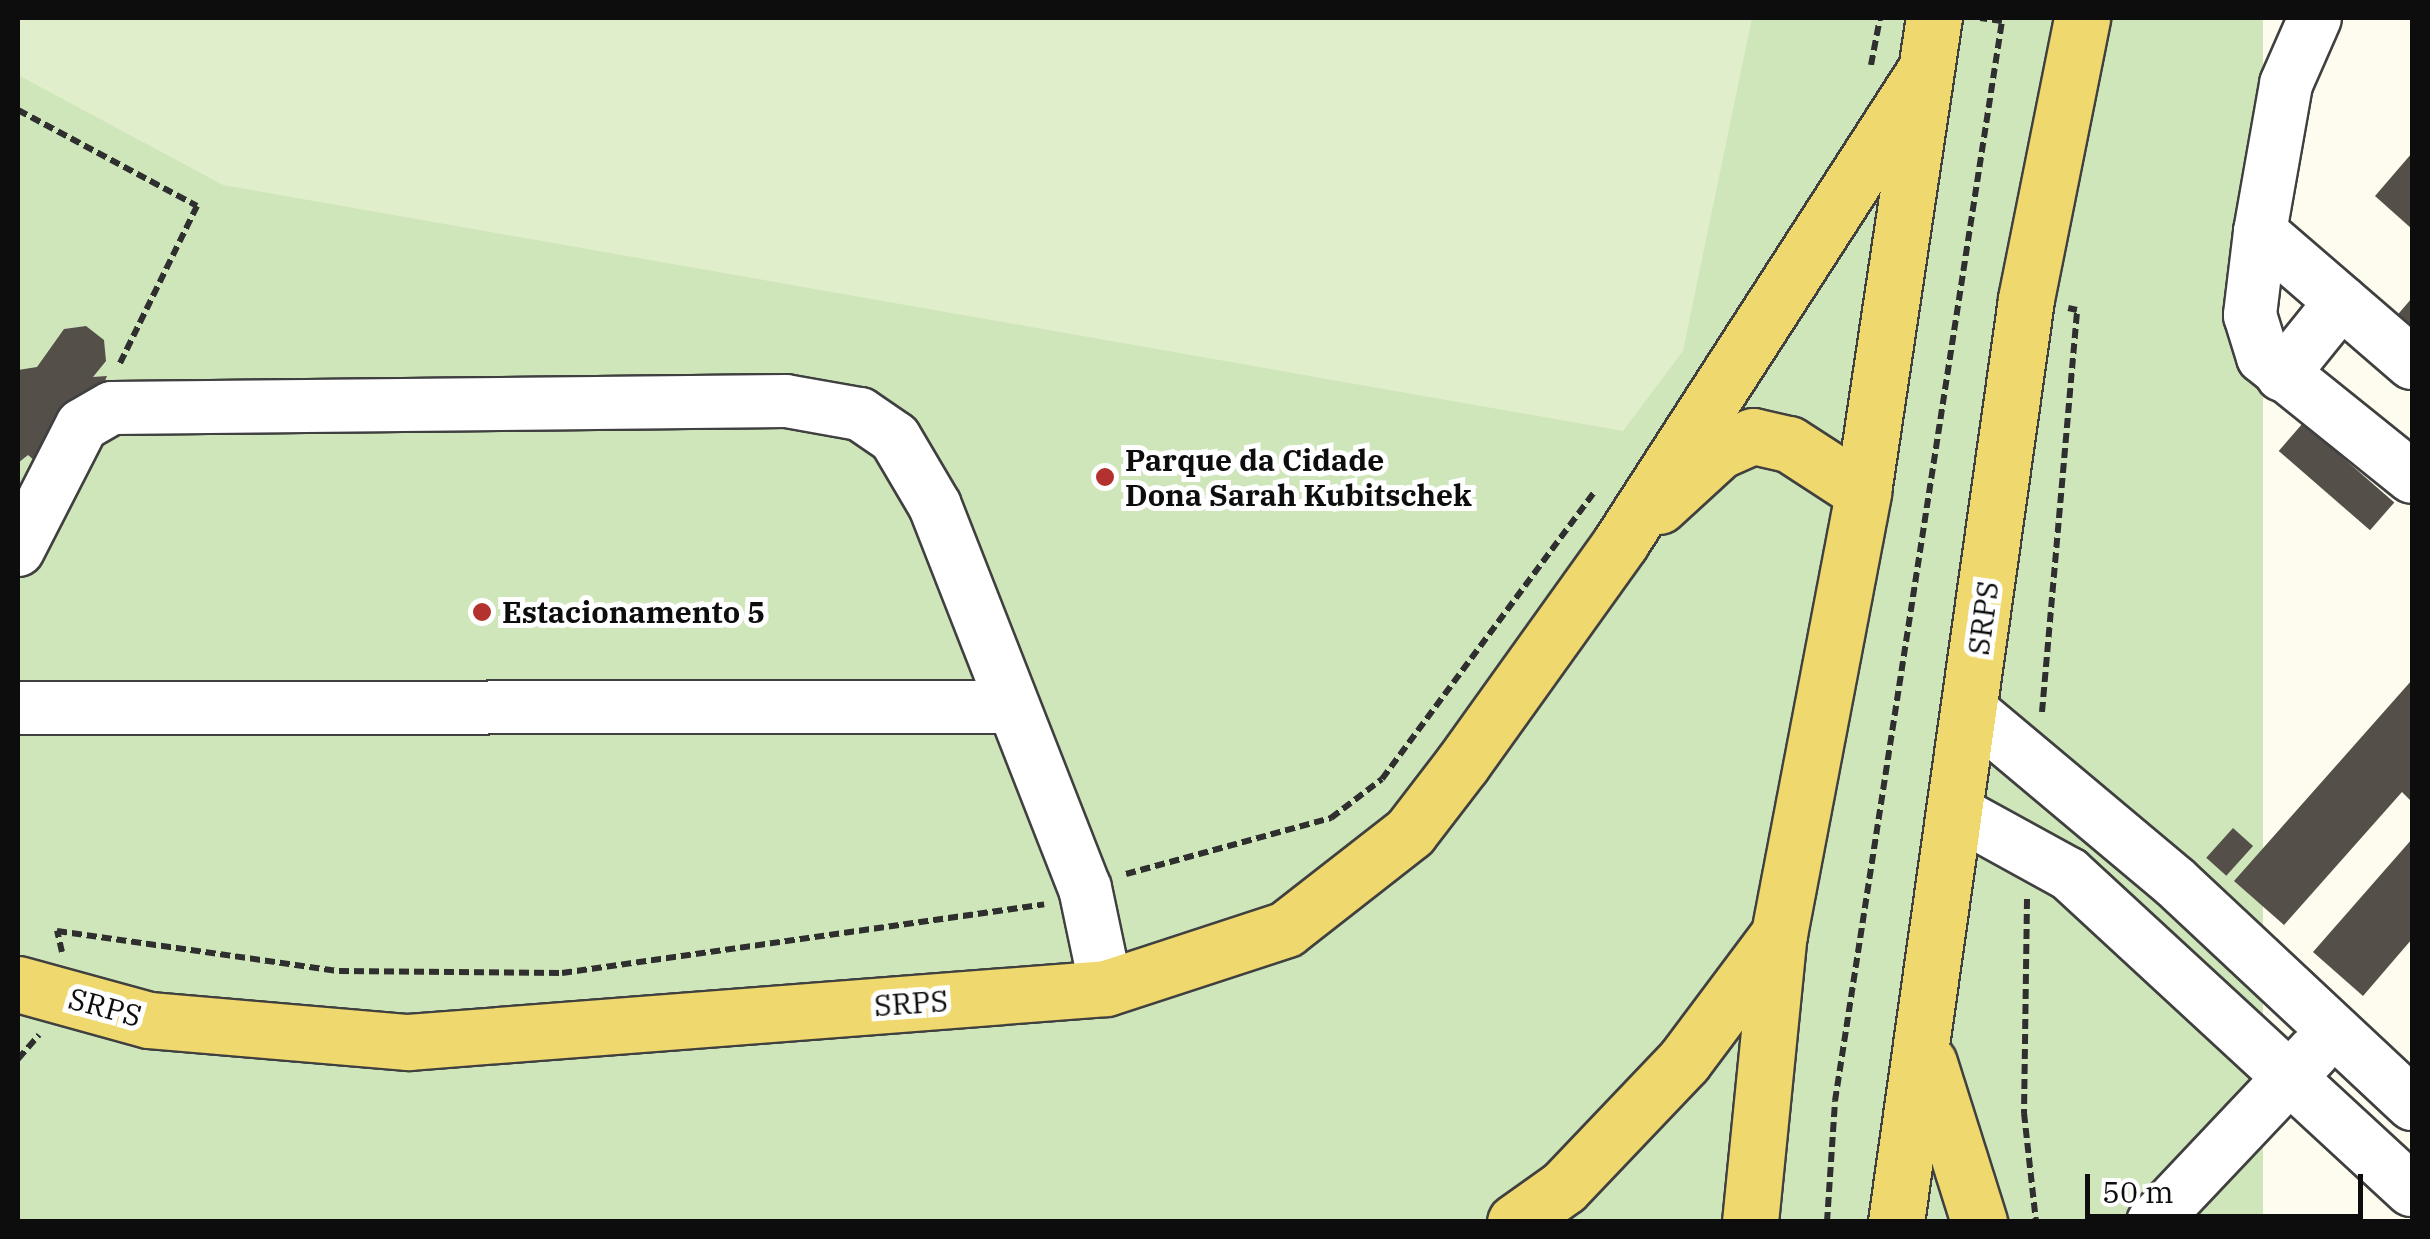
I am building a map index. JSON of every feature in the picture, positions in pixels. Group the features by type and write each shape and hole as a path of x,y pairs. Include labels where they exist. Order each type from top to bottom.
{"main road":[{"name":"SRPS","path":"1750,1222 1779,934 1863,492 1922,74 1934,18"},
{"name":"SRPS","path":"1896,1222 2026,299 2082,18"},
{"name":"SRPS","path":"18,984 149,1020 408,1042 1106,988 1286,929 1360,877 1420,818 1621,542 1922,74"},
{"name":"SRPS","path":"1621,542 1719,451 1752,436 1789,444 1863,492"},
{"path":"1515,1222 1564,1186 1684,1061 1779,934"},
{"path":"1922,1036 1979,1222"}],"lane":[{"path":"2315,18 2286,84 2250,315 2262,358 2412,478"},
{"path":"2260,232 2412,364"},
{"path":"2282,375 2341,302"},
{"path":"22,531 95,414 147,404 786,401 860,414 895,438 935,506 1009,707 1085,888 1106,988"},
{"path":"18,708 1009,707"},
{"path":"1970,710 2182,888 2332,1032 2405,1092"},
{"path":"1956,812 2068,874 2412,1190"},
{"path":"2168,962 2182,888"},
{"path":"2153,1222 2332,1032"}],"path":[{"path":"1868,82 1880,18"},
{"path":"1827,1222 1835,1102 2002,21 1980,18"},
{"path":"18,110 197,206 95,414"},
{"path":"72,999 57,931 339,971 562,973 1016,914 1085,888 1331,818 1382,779 1607,475"}],"green space":[{"name":"Parque da Cidade Dona Sarah Kubitschek","path":"18,18 2263,18 2263,1221 18,1221"},
{"path":"18,18 1752,18 1683,351 1623,431 223,185 18,75"}],"building":[{"path":"2412,153 2412,229 2375,196"},
{"path":"2412,298 2412,349 2387,327"},
{"path":"86,326 104,340 106,361 93,377 107,376 94,406 41,466 28,455 18,463 18,370 37,367 64,329"},
{"path":"2303,423 2394,502 2370,530 2279,451"},
{"path":"2412,680 2412,802 2402,792 2284,925 2234,881"},
{"path":"2233,828 2253,846 2226,876 2206,858"},
{"path":"2412,839 2412,939 2363,996 2313,952"}],"place":[{"name":"Parque da Cidade Dona Sarah Kubitschek","path":"1105,477"},
{"name":"Estacionamento 5","path":"482,612"}]}
